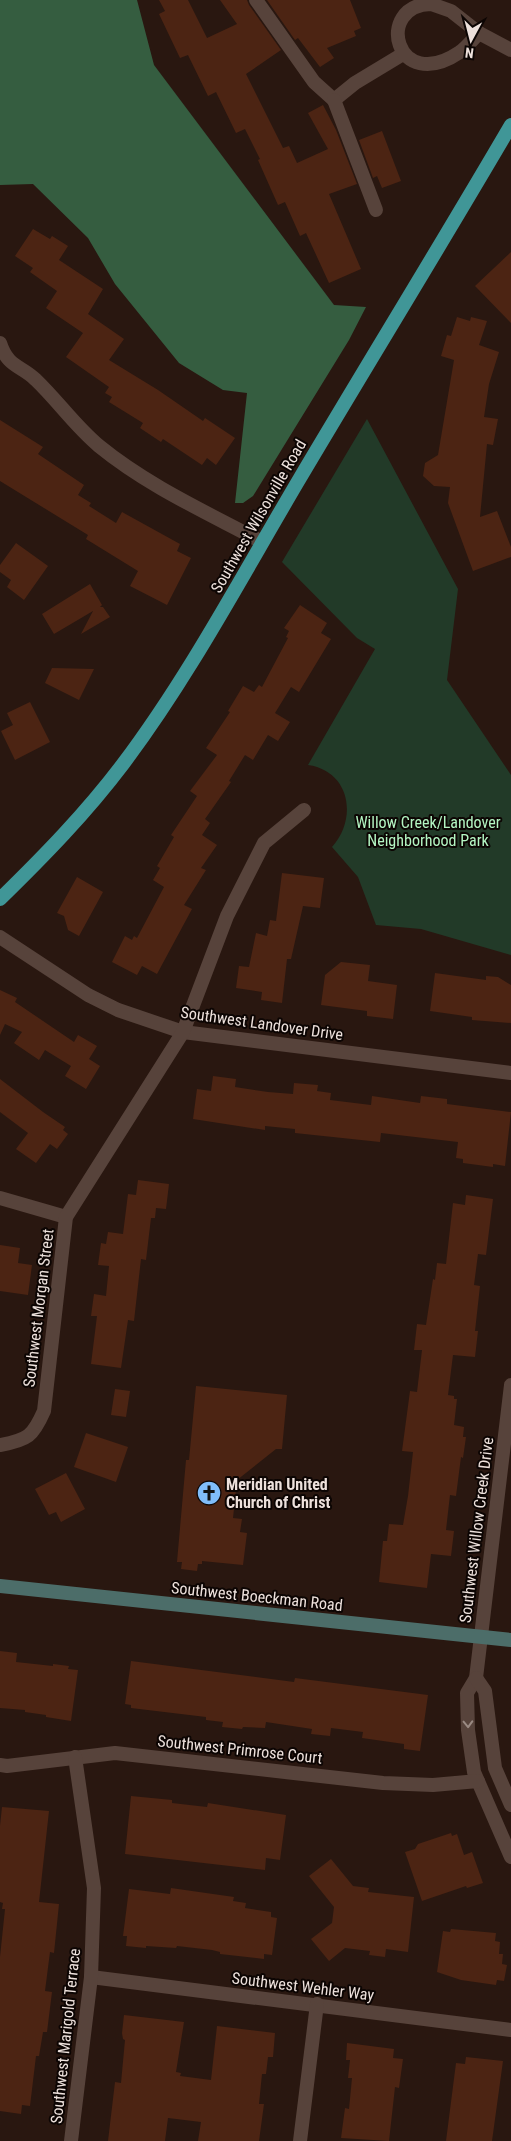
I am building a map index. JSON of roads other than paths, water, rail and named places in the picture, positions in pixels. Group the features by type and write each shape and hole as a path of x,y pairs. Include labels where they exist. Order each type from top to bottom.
{"main road":[{"name":"Southwest Wilsonville Road","path":"0,899 57,842 99,794 129,756 185,672 511,125"},
{"name":"Southwest Boeckman Road","path":"0,1586 511,1640"}],"street":[{"path":"256,0 314,82 334,100 376,210"},
{"path":"479,33 461,52 438,63 416,62 403,54 398,42 400,24 405,15 412,9 421,5 442,6 479,33 511,50"},
{"path":"334,100 355,83 403,54"},
{"path":"0,343 12,365 34,378 70,418 97,444 118,460 154,485 262,542"},
{"name":"Southwest Morgan Street","path":"0,1445 16,1442 30,1436 36,1429 44,1410 66,1217 183,1032 227,916 264,843 304,810"},
{"name":"Southwest Landover Drive","path":"0,937 88,995 118,1010 183,1032 511,1073"},
{"path":"0,1198 66,1217"},
{"name":"Southwest Willow Creek Drive","path":"511,1385 476,1678 467,1693 468,1730 474,1772 511,1857"},
{"path":"476,1678 485,1691 495,1768 511,1805"},
{"name":"Southwest Primrose Court","path":"0,1765 7,1766 76,1756 115,1753 383,1783 432,1785 478,1781"},
{"name":"Southwest Marigold Terrace","path":"71,2141 92,1977 94,1888 76,1756"},
{"name":"Southwest Wehler Way","path":"92,1977 511,2030"},
{"path":"300,2141 317,2004"}],"place":[{"name":"Meridian United Church of Christ","path":"209,1493"}],"park label":[{"name":"Willow Creek/Landover Neighborhood Park","path":"428,831"}]}
